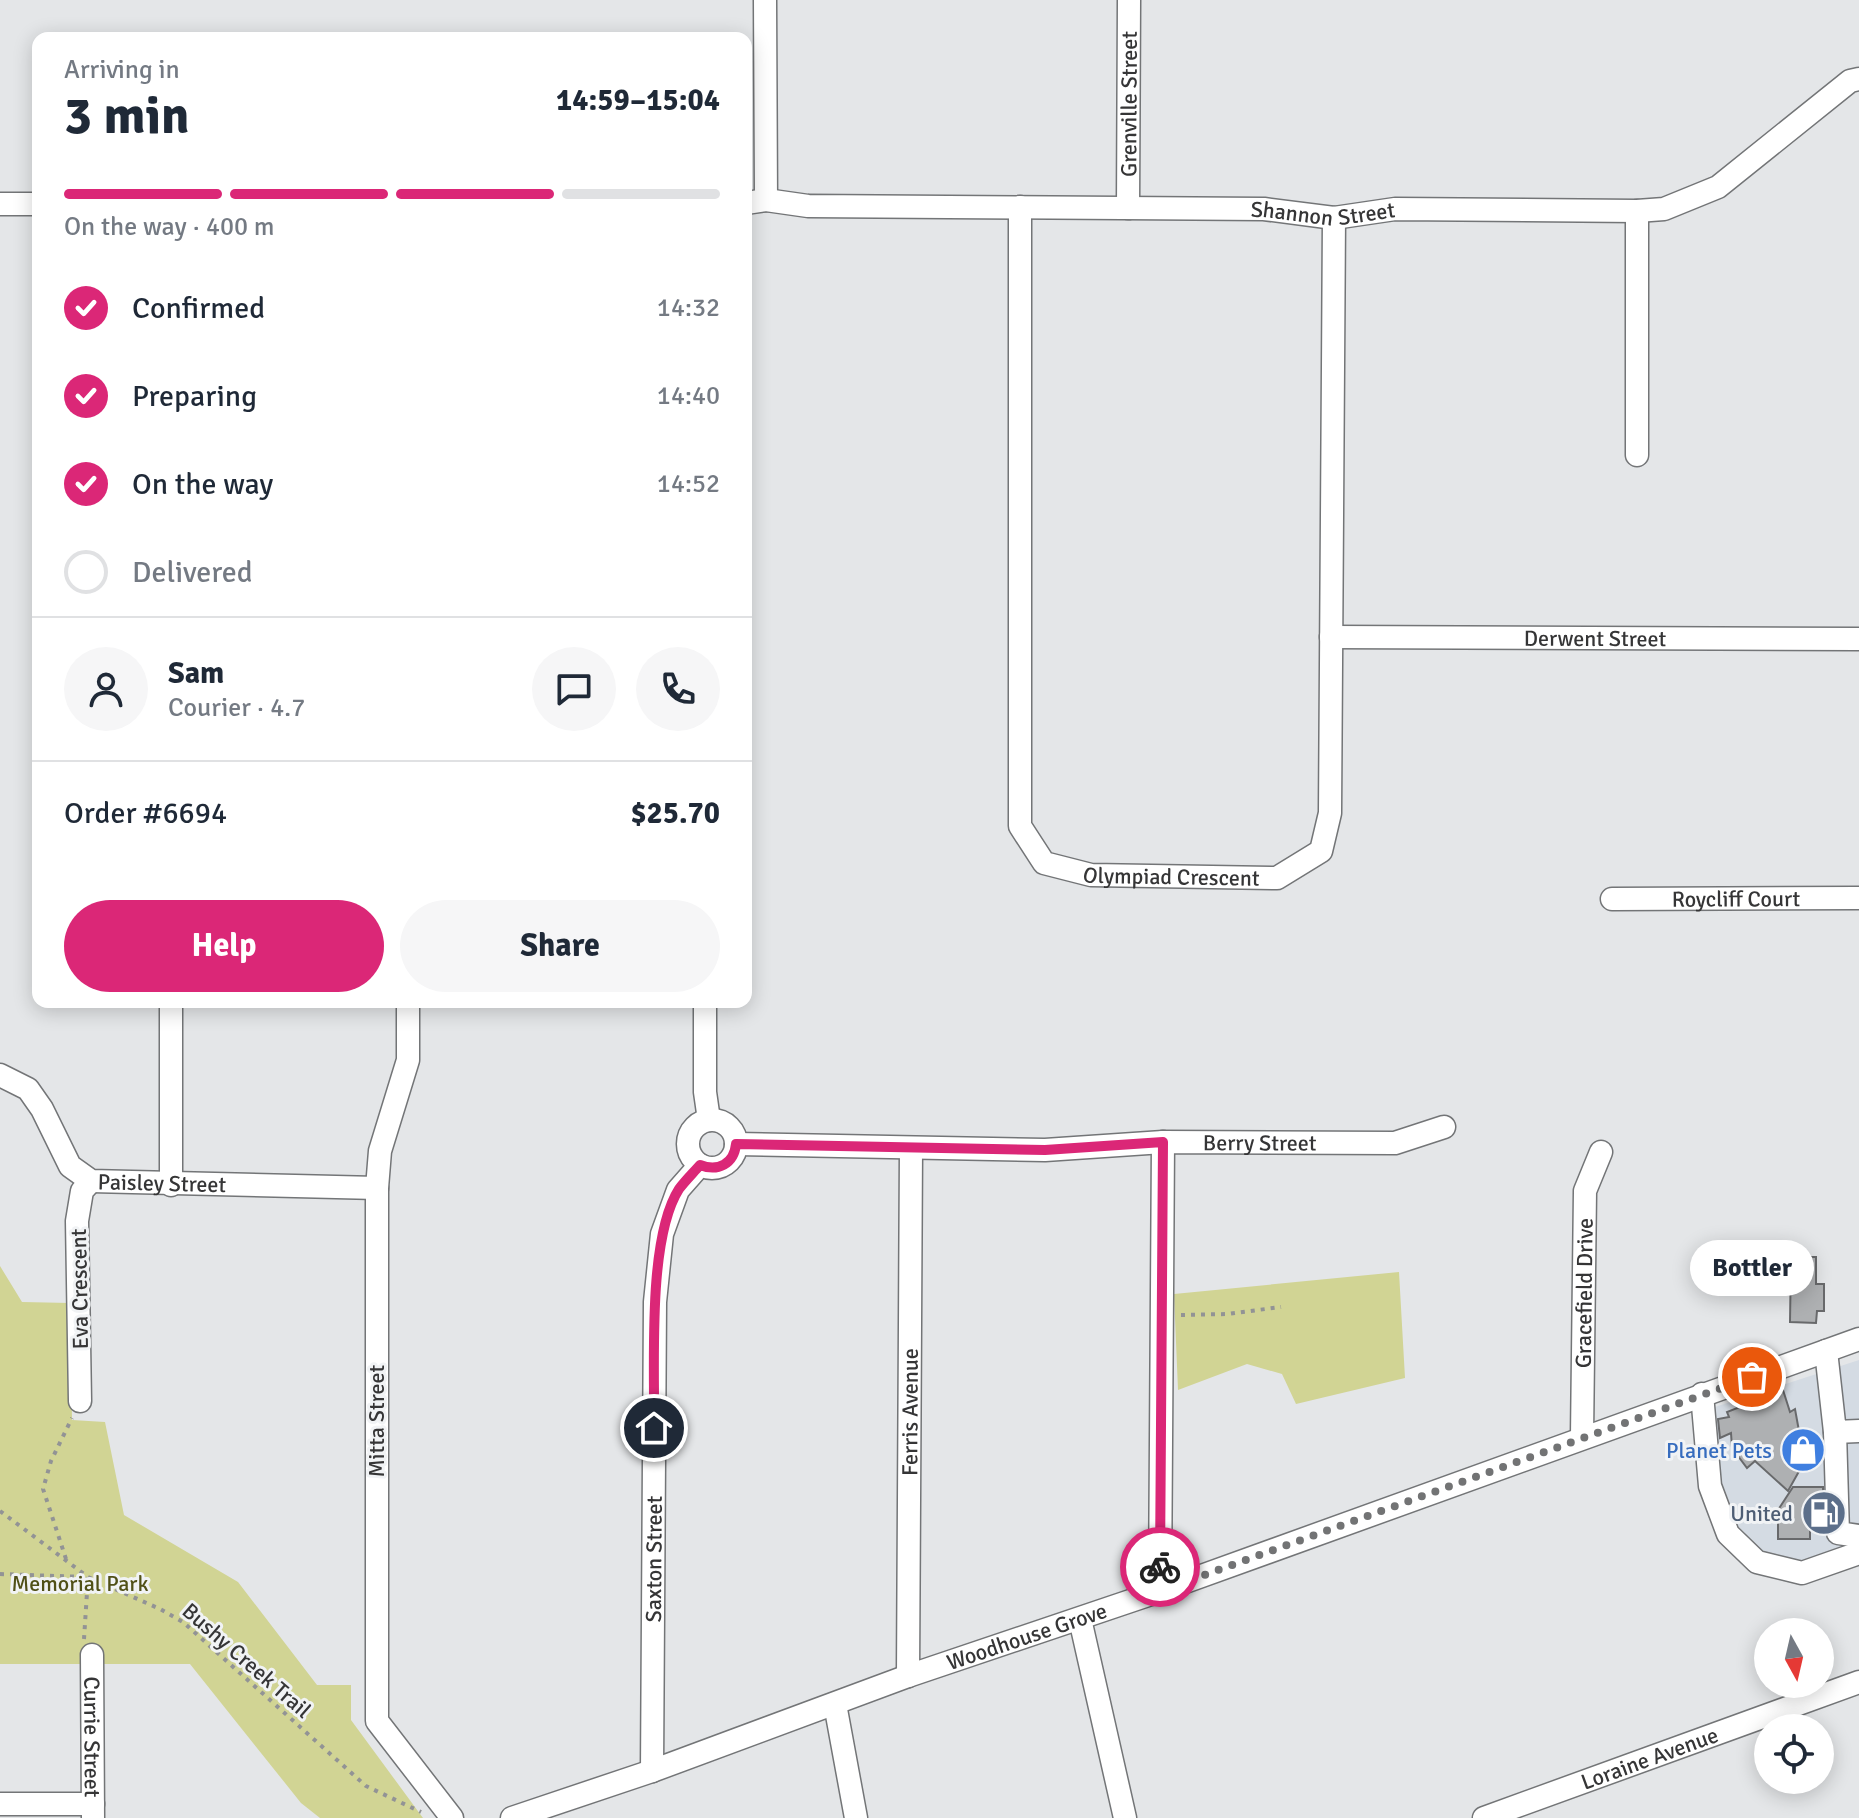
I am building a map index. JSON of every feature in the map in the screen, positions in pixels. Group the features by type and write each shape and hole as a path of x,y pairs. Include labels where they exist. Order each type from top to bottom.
{"street":[{"path":"756,202 765,0"},
{"name":"Grenville Street","path":"1128,208 1129,0"},
{"name":"Shannon Street","path":"756,202 808,206 1264,209 1334,218 1395,209 1664,209 1718,187 1850,81 1859,79"},
{"path":"0,204 32,204"},
{"name":"Olympiad Crescent","path":"1020,207 1020,826 1044,863 1091,875 1277,878 1321,851 1330,813 1334,218"},
{"path":"1637,211 1637,455"},
{"name":"Derwent Street","path":"1331,637 1859,639"},
{"name":"Roycliff Court","path":"1612,899 1859,898"},
{"path":"171,1008 171,1185"},
{"name":"Mitta Street","path":"408,1008 408,1060 380,1151 377,1188 377,1721 452,1818"},
{"path":"705,1008 705,1092 709,1120"},
{"name":"Paisley Street","path":"0,1075 28,1089 42,1109 70,1166 91,1181 377,1188"},
{"path":"709,1120 719,1121 729,1127 734,1135 736,1144 732,1158 722,1167 706,1168 689,1152 687,1144 691,1132 697,1125 709,1120"},
{"name":"Berry Street","path":"736,1144 1045,1150 1163,1142 1395,1143 1444,1127"},
{"path":"1160,1591 1163,1142"},
{"name":"Ferris Avenue","path":"908,1676 911,1148"},
{"name":"Gracefield Drive","path":"1582,1437 1585,1191 1601,1152"},
{"name":"Saxton Street","path":"652,1771 655,1302 662,1234 678,1190 700,1165"},
{"name":"Eva Crescent","path":"80,1401 77,1221 82,1191 91,1181"},
{"name":"Woodhouse Grove","path":"512,1818 652,1771 908,1676 1160,1591 1859,1339"},
{"path":"1826,1351 1835,1432 1838,1533 1859,1536"},
{"path":"1702,1394 1710,1486 1728,1534 1757,1562 1802,1573 1859,1553"},
{"path":"1835,1432 1859,1431"},
{"path":"1080,1619 1125,1818"},
{"name":"Currie Street","path":"92,1655 93,1811"},
{"name":"Loraine Avenue","path":"1484,1818 1859,1682"},
{"path":"835,1704 856,1818"},
{"path":"0,1804 93,1811"}],"path":[{"path":"1181,1315 1227,1314 1281,1307"},
{"path":"67,1562 43,1489 51,1461 80,1401"},
{"name":"Bushy Creek Trail","path":"0,1511 88,1577 183,1622 366,1786 422,1813 425,1818"},
{"path":"0,1574 88,1577 84,1645 92,1655"}],"shaded area":[{"path":"1859,1360 1859,1540 1803,1562 1765,1553 1738,1526 1721,1480 1715,1407"}],"green space":[{"name":"Memorial Park","path":"0,1266 22,1302 70,1303 72,1420 105,1422 124,1515 238,1582 317,1685 351,1685 351,1720 423,1818 320,1818 301,1803 190,1664 0,1664"},
{"path":"1399,1272 1405,1378 1296,1404 1282,1374 1247,1364 1178,1390 1174,1294"}],"building":[{"path":"1791,1257 1816,1257 1816,1284 1824,1284 1824,1311 1817,1311 1816,1323 1790,1322"},
{"path":"1783,1390 1790,1412 1795,1409 1799,1431 1812,1448 1788,1491 1755,1461 1747,1468 1732,1448 1731,1433 1720,1438 1718,1419 1729,1417 1727,1412"},
{"path":"1793,1487 1823,1487 1824,1527 1810,1527 1810,1539 1778,1539 1778,1510"}],"way so far":[{"path":"1160,1567 1160,1591 1752,1377"}],"place":[{"name":"Bottler","path":"1752,1377"},
{"name":"Planet Pets","path":"1803,1450"},
{"name":"United","path":"1824,1513"}],"route":[{"path":"654,1428 655,1302 662,1234 678,1190 700,1165 706,1168 722,1167 732,1158 736,1144 1045,1150 1163,1142 1160,1567"}]}
